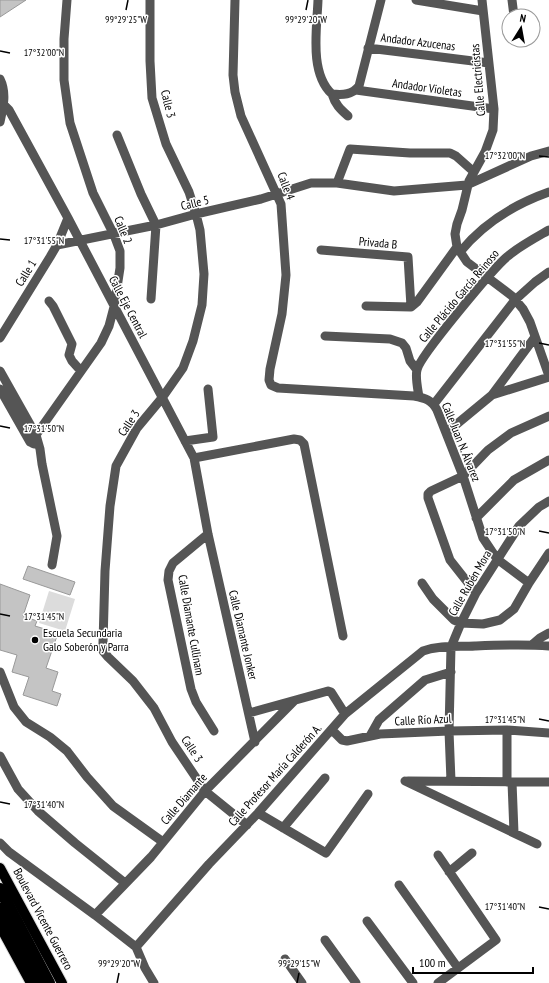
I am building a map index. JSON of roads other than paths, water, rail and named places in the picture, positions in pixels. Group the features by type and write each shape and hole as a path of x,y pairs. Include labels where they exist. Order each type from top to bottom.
{"highway":[{"name":"Boulevard Vicente Guerrero","path":"0,889 49,983"},
{"path":"0,909 39,983"}],"main road":[{"name":"Boulevard Vicente Guerrero","path":"0,868 62,983"},
{"path":"0,926 31,983"}],"street":[{"name":"Calle 2","path":"33,438 101,343 109,326 114,307 120,268 120,251 114,235 93,193 70,124 64,80 64,39 67,0"},
{"name":"Calle 3","path":"150,0 150,61 152,98 166,144 189,192 200,230 204,274 202,305 193,341 183,368 162,398 137,428 116,466 110,506 105,571 103,643 104,651 108,657 133,681 154,708 172,742 206,791 247,825"},
{"name":"Calle 4","path":"235,0 233,75 235,92 242,116 278,194 281,204 286,275 282,314 270,369 269,380 272,385"},
{"path":"318,0 316,60 326,89 332,94 342,95 356,90 359,86 381,0"},
{"path":"416,0 483,11"},
{"name":"Calle Electricistas","path":"458,250 456,234 457,224 462,210 467,185 485,152 493,130 494,109 482,0"},
{"name":"Andador Azucenas","path":"368,48 489,63"},
{"path":"0,80 3,85 0,122"},
{"name":"Andador Violetas","path":"356,90 494,109"},
{"path":"332,94 334,102 339,109 348,116"},
{"name":"Calle Eje Central","path":"2,102 9,110 68,218 194,458 208,534"},
{"path":"117,135 156,226 151,299"},
{"path":"337,183 350,149 410,153 450,152 474,172"},
{"name":"Calle 5","path":"57,245 156,226 196,214 261,199 311,183 337,183 394,191 467,185 531,156 549,151"},
{"path":"366,306 411,306 417,302 458,250 490,223 528,200 549,192"},
{"name":"Calle 1","path":"0,338 57,245 68,218"},
{"name":"Calle Plácido García Reinoso","path":"417,370 426,352 488,277 507,257 526,243 549,230"},
{"name":"Privada B","path":"321,250 408,257 411,306"},
{"path":"458,250 467,262 488,277 515,300 523,310 530,322 549,376 492,395"},
{"path":"434,404 515,300 549,272"},
{"path":"49,301 56,311 72,344 69,351 72,361 81,371"},
{"path":"325,336 390,339 402,342 406,348 410,361 417,370 419,397"},
{"path":"446,433 492,395 535,337"},
{"path":"0,371 33,438"},
{"name":"Calle Juan N. Álvarez","path":"272,385 278,388 419,397 434,404 463,476 483,538 497,559 529,583"},
{"path":"0,389 40,449 56,536 52,565"},
{"path":"185,441 213,437 208,389"},
{"path":"476,593 450,560 428,498 428,494 431,491 463,476 488,450 511,434 549,416"},
{"path":"194,458 294,439 300,440 304,444 343,636"},
{"path":"476,518 514,480 549,460"},
{"name":"Calle Rubén Mora","path":"451,647 476,593 519,526 549,501"},
{"name":"Calle Diamante Jonker","path":"208,534 255,742"},
{"name":"Calle Diamante Cullinam","path":"208,534 173,563 169,571 168,580 191,689 196,702 214,730"},
{"path":"422,583 433,599 454,620 461,623 483,624 500,620 514,609 549,553"},
{"path":"533,644 549,633"},
{"name":"Calle Profesor María Calderón A.","path":"136,947 209,864 258,813 345,714 423,651 430,648 451,647 533,644 549,646"},
{"path":"451,647 449,731 451,781"},
{"path":"0,672 14,707 26,722 50,737 67,751 87,777 113,806 163,842"},
{"name":"Calle Río Azul","path":"370,736 379,720 425,680 451,672"},
{"path":"249,713 328,691 331,692 345,714"},
{"name":"Calle Diamante","path":"95,915 163,842 206,791 294,701"},
{"name":"Calle Río Azul","path":"332,730 342,740 370,736 449,731 507,730 549,733"},
{"path":"507,730 514,833"},
{"path":"0,756 18,789 38,811 125,884"},
{"path":"283,828 325,778"},
{"path":"537,844 405,781 549,782"},
{"path":"258,813 326,853 368,794"},
{"path":"0,843 9,852 136,947 145,968 154,983"},
{"path":"449,872 472,853"},
{"path":"438,855 496,940 438,983"},
{"path":"399,885 458,968"},
{"path":"368,921 413,983"},
{"path":"325,940 356,983"},
{"path":"285,959 302,983"}],"place":[{"name":"Escuela Secundaria Galo Soberón y Parra","path":"35,640"}]}
